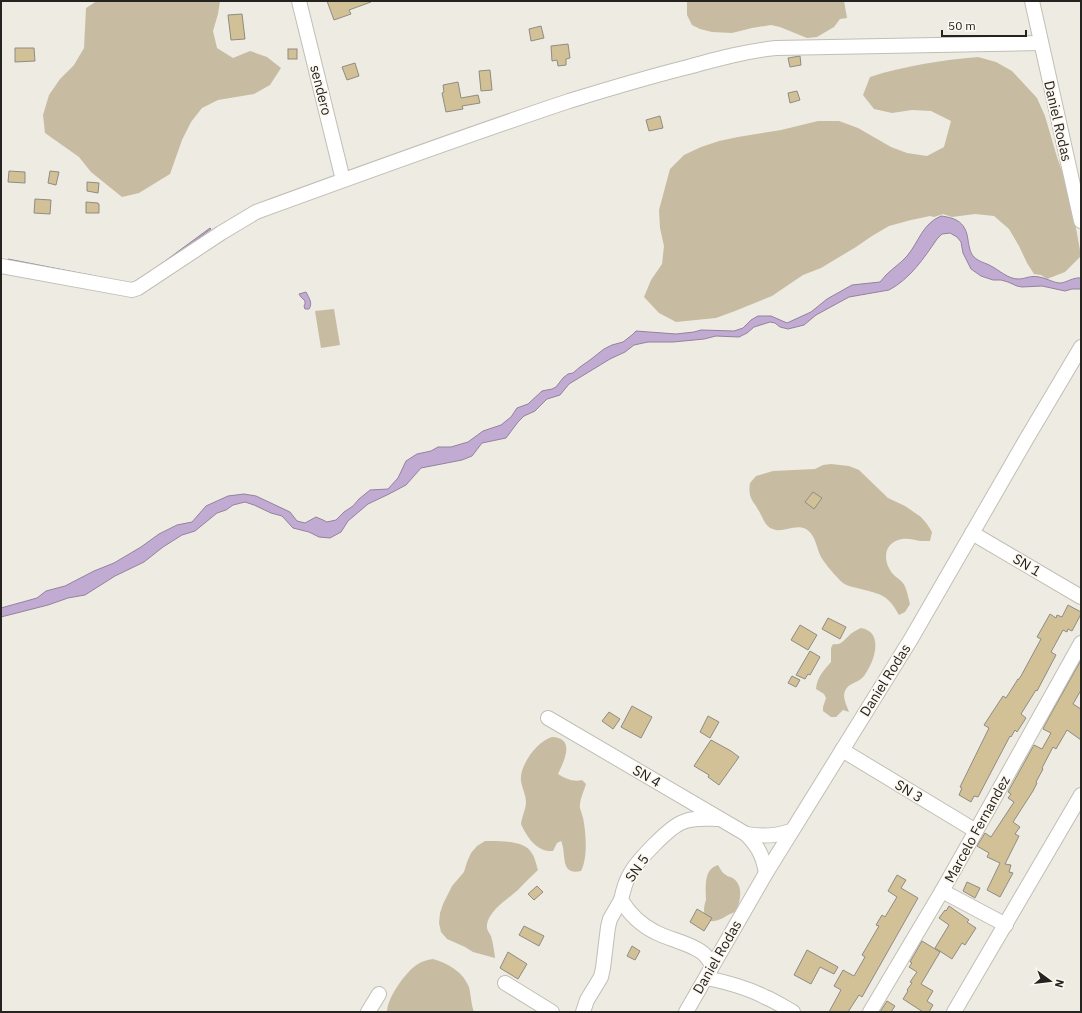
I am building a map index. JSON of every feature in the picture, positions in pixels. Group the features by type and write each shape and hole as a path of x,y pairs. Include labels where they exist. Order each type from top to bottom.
{"street":[{"name":"sendero","path":"299,1 344,180"},
{"name":"Daniel Rodas","path":"1032,1 1081,221"},
{"path":"1,266 132,290 138,288 222,232 256,212 486,129 649,77 735,54 776,48 1041,43"},
{"name":"Daniel Rodas","path":"686,1012 791,831 911,639 1081,347"},
{"name":"SN 1","path":"972,532 1081,597"},
{"name":"Marcelo Fernandez","path":"870,1012 976,832 1081,643"},
{"name":"SN 4","path":"548,718 746,834 761,852 766,873"},
{"name":"SN 3","path":"842,750 976,832"},
{"path":"954,1012 1081,795"},
{"name":"SN 5","path":"709,972 704,954 693,947 654,932 627,910 621,900 624,886 638,862 673,828 681,822 691,819 721,819"},
{"name":"SN 4","path":"746,834 757,836 780,835 791,831"},
{"path":"942,891 1006,925"},
{"path":"583,1012 587,1000 601,977 608,926 612,915 621,900"},
{"path":"709,972 729,983 766,997 793,1012"},
{"path":"505,983 552,1012"},
{"path":"368,1012 379,994"}],"shaded area":[{"path":"97,1 220,1 213,31 217,48 233,58 250,51 267,57 281,68 270,85 254,94 218,100 202,108 191,122 182,140 170,174 139,193 122,197 91,172 79,157 45,133 43,115 49,95 60,79 74,65 84,48 86,8"},
{"path":"687,1 844,1 847,18 840,19 834,27 817,37 807,38 771,25 732,33 712,32 692,25 687,15"},
{"path":"978,57 996,62 1012,71 1037,98 1045,116 1064,177 1074,217 1081,256 1065,272 1047,279 1041,275 1034,274 1009,229 994,216 975,214 952,217 943,214 889,226 821,268 803,275 772,296 716,318 676,322 659,313 644,297 651,280 662,264 664,246 660,228 659,210 670,169 684,155 719,141 781,130 818,121 839,121 858,128 891,147 907,153 927,156 944,147 951,121 931,111 912,110 892,113 874,109 863,95 870,77 923,64"},
{"path":"941,216 952,218 960,222 967,234 969,247 974,257 1007,276 1014,279 1036,277 1060,283 1075,278 1081,278 1081,289 1065,291 1042,286 1022,287 1001,280 993,280 981,276 971,269 963,253 961,242 957,237 950,233 942,234 916,268 897,285 889,290 849,297 816,315 804,325 788,329 770,322 754,327 739,337 716,336 704,339 673,342 648,342 634,345 625,352 610,359 569,384 560,395 547,399 535,411 524,416 506,438 482,443 472,456 462,460 421,468 406,485 368,504 348,521 341,532 330,538 319,537 309,532 293,528 282,516 245,502 233,505 226,510 217,513 195,531 182,535 163,547 144,562 115,576 85,595 68,598 48,605 1,617 1,608 37,598 46,591 65,586 94,571 114,563 159,534 177,525 192,522 206,506 228,496 244,494 256,496 290,512 297,521 305,523 316,517 327,522 336,520 370,490 388,489 398,478 406,461 417,454 431,451 438,447 451,447 468,442 483,431 501,425 511,417 517,408 528,404 542,391 556,387 568,374 573,373 604,349 623,342 636,331 676,334 701,330 734,331 743,328 751,320 758,316 771,316 787,323 811,312 827,299 852,285 880,282 907,256 925,228"},
{"path":"210,228 211,229 139,282 129,284 138,281"},
{"path":"8,259 110,279 109,280"},
{"path":"306,292 311,303 309,309 305,309 305,301 299,294"},
{"path":"334,309 340,345 321,348 315,311"},
{"path":"831,464 849,466 859,470 888,498 905,506 921,517 932,532 930,541 902,539 892,543 887,550 886,560 888,565 891,572 904,585 910,604 905,612 899,615 886,598 877,593 848,586 841,581 823,560 812,535 806,529 798,527 776,530 769,527 751,498 750,483 756,476 773,471 815,469 823,465"},
{"path":"861,628 873,635 875,642 874,656 864,676 849,686 844,693 844,699 849,712 843,710 836,717 831,717 823,711 826,698 824,694 816,689 818,681 821,674 831,662 831,648 833,644 841,643 852,633"},
{"path":"552,737 559,738 564,741 566,746 565,757 558,774 570,780 582,780 586,784 580,805 586,837 585,859 581,871 574,872 569,870 567,867 561,841 557,843 553,851 542,849 529,839 521,824 526,802 521,781 523,768 535,749 546,739"},
{"path":"485,841 510,842 523,845 528,848 532,854 538,870 518,890 498,906 490,917 487,928 492,939 495,958 473,952 447,939 441,932 439,923 443,904 452,886 464,872 471,853 477,846"},
{"path":"718,865 723,873 733,878 737,882 740,890 740,899 736,912 717,920 710,921 706,919 704,911 706,900 706,880 710,870"},
{"path":"433,959 454,969 463,977 469,987 474,1012 387,1012 390,1000 398,985 408,972 420,963"}],"building":[{"path":"327,1 371,2 349,10 351,14 334,20"},
{"path":"242,14 245,39 231,40 228,15"},
{"path":"541,26 544,38 531,41 529,29"},
{"path":"568,44 570,58 566,59 566,65 558,66 557,60 552,61 551,46"},
{"path":"15,48 34,48 35,61 15,62"},
{"path":"288,49 297,49 297,59 288,59"},
{"path":"800,56 801,65 790,67 788,58"},
{"path":"355,63 359,76 347,80 342,67"},
{"path":"490,70 492,90 481,91 479,71"},
{"path":"458,82 461,98 478,95 480,103 462,106 463,109 446,112 442,93 444,92 443,85"},
{"path":"797,91 800,100 790,103 788,93"},
{"path":"660,116 663,128 649,131 646,120"},
{"path":"9,171 25,172 25,183 8,182"},
{"path":"50,171 59,172 56,185 48,183"},
{"path":"87,182 99,183 98,193 87,191"},
{"path":"35,199 51,200 50,214 34,213"},
{"path":"86,202 98,203 99,213 86,213"},
{"path":"813,492 822,498 814,509 805,502"},
{"path":"1068,605 1081,612 1081,614 1072,631 1068,629 1067,632 1063,630 1051,652 1056,655 1037,691 1036,690 1021,714 1026,718 1017,732 1015,730 1011,737 1010,736 978,797 974,796 971,802 959,795 962,788 960,787 989,728 984,725 1003,696 1006,698 1021,676 1041,639 1037,637 1050,614 1056,618 1057,615 1062,617"},
{"path":"828,618 846,627 840,639 822,629"},
{"path":"800,625 817,635 808,650 791,640"},
{"path":"810,651 820,657 810,675 808,674 805,679 796,675"},
{"path":"1081,660 1081,690 1073,704 1081,709 1081,740 1067,730 1056,749 1053,747 1042,768 1043,769 1033,791 1013,822 1020,827 1015,834 1019,836 1005,864 1011,865 1009,872 1013,873 1000,897 987,890 1000,863 987,857 989,853 977,846 985,833 991,837 1014,802 1008,798 1011,794 1008,792 1034,745 1042,749 1051,733 1043,729"},
{"path":"792,676 800,680 796,687 788,683"},
{"path":"632,706 652,717 641,738 621,727"},
{"path":"609,712 620,719 613,729 602,721"},
{"path":"708,716 719,722 710,738 700,732"},
{"path":"711,740 739,757 719,785 708,777 709,775 694,766"},
{"path":"897,875 906,880 901,888 918,898 862,997 859,995 848,1012 829,1012 841,990 834,986 843,970 854,976 865,957 862,955 879,926 876,925 882,915 885,917 897,897 888,891"},
{"path":"967,882 980,888 975,898 963,891"},
{"path":"537,886 543,892 534,900 528,894"},
{"path":"949,906 969,920 967,922 976,928 965,945 962,943 952,959 935,948 949,925 939,918"},
{"path":"697,909 712,918 704,931 690,922"},
{"path":"524,926 544,936 539,946 519,935"},
{"path":"922,941 940,952 921,984 933,991 927,1001 933,1005 929,1012 923,1012 903,999 912,983 910,982 917,972 909,967 912,963 910,962"},
{"path":"632,946 640,951 635,960 627,956"},
{"path":"807,950 838,967 834,974 820,967 811,984 794,975"},
{"path":"508,952 527,964 518,979 500,968"},
{"path":"887,1001 895,1006 891,1012 880,1012"}]}
